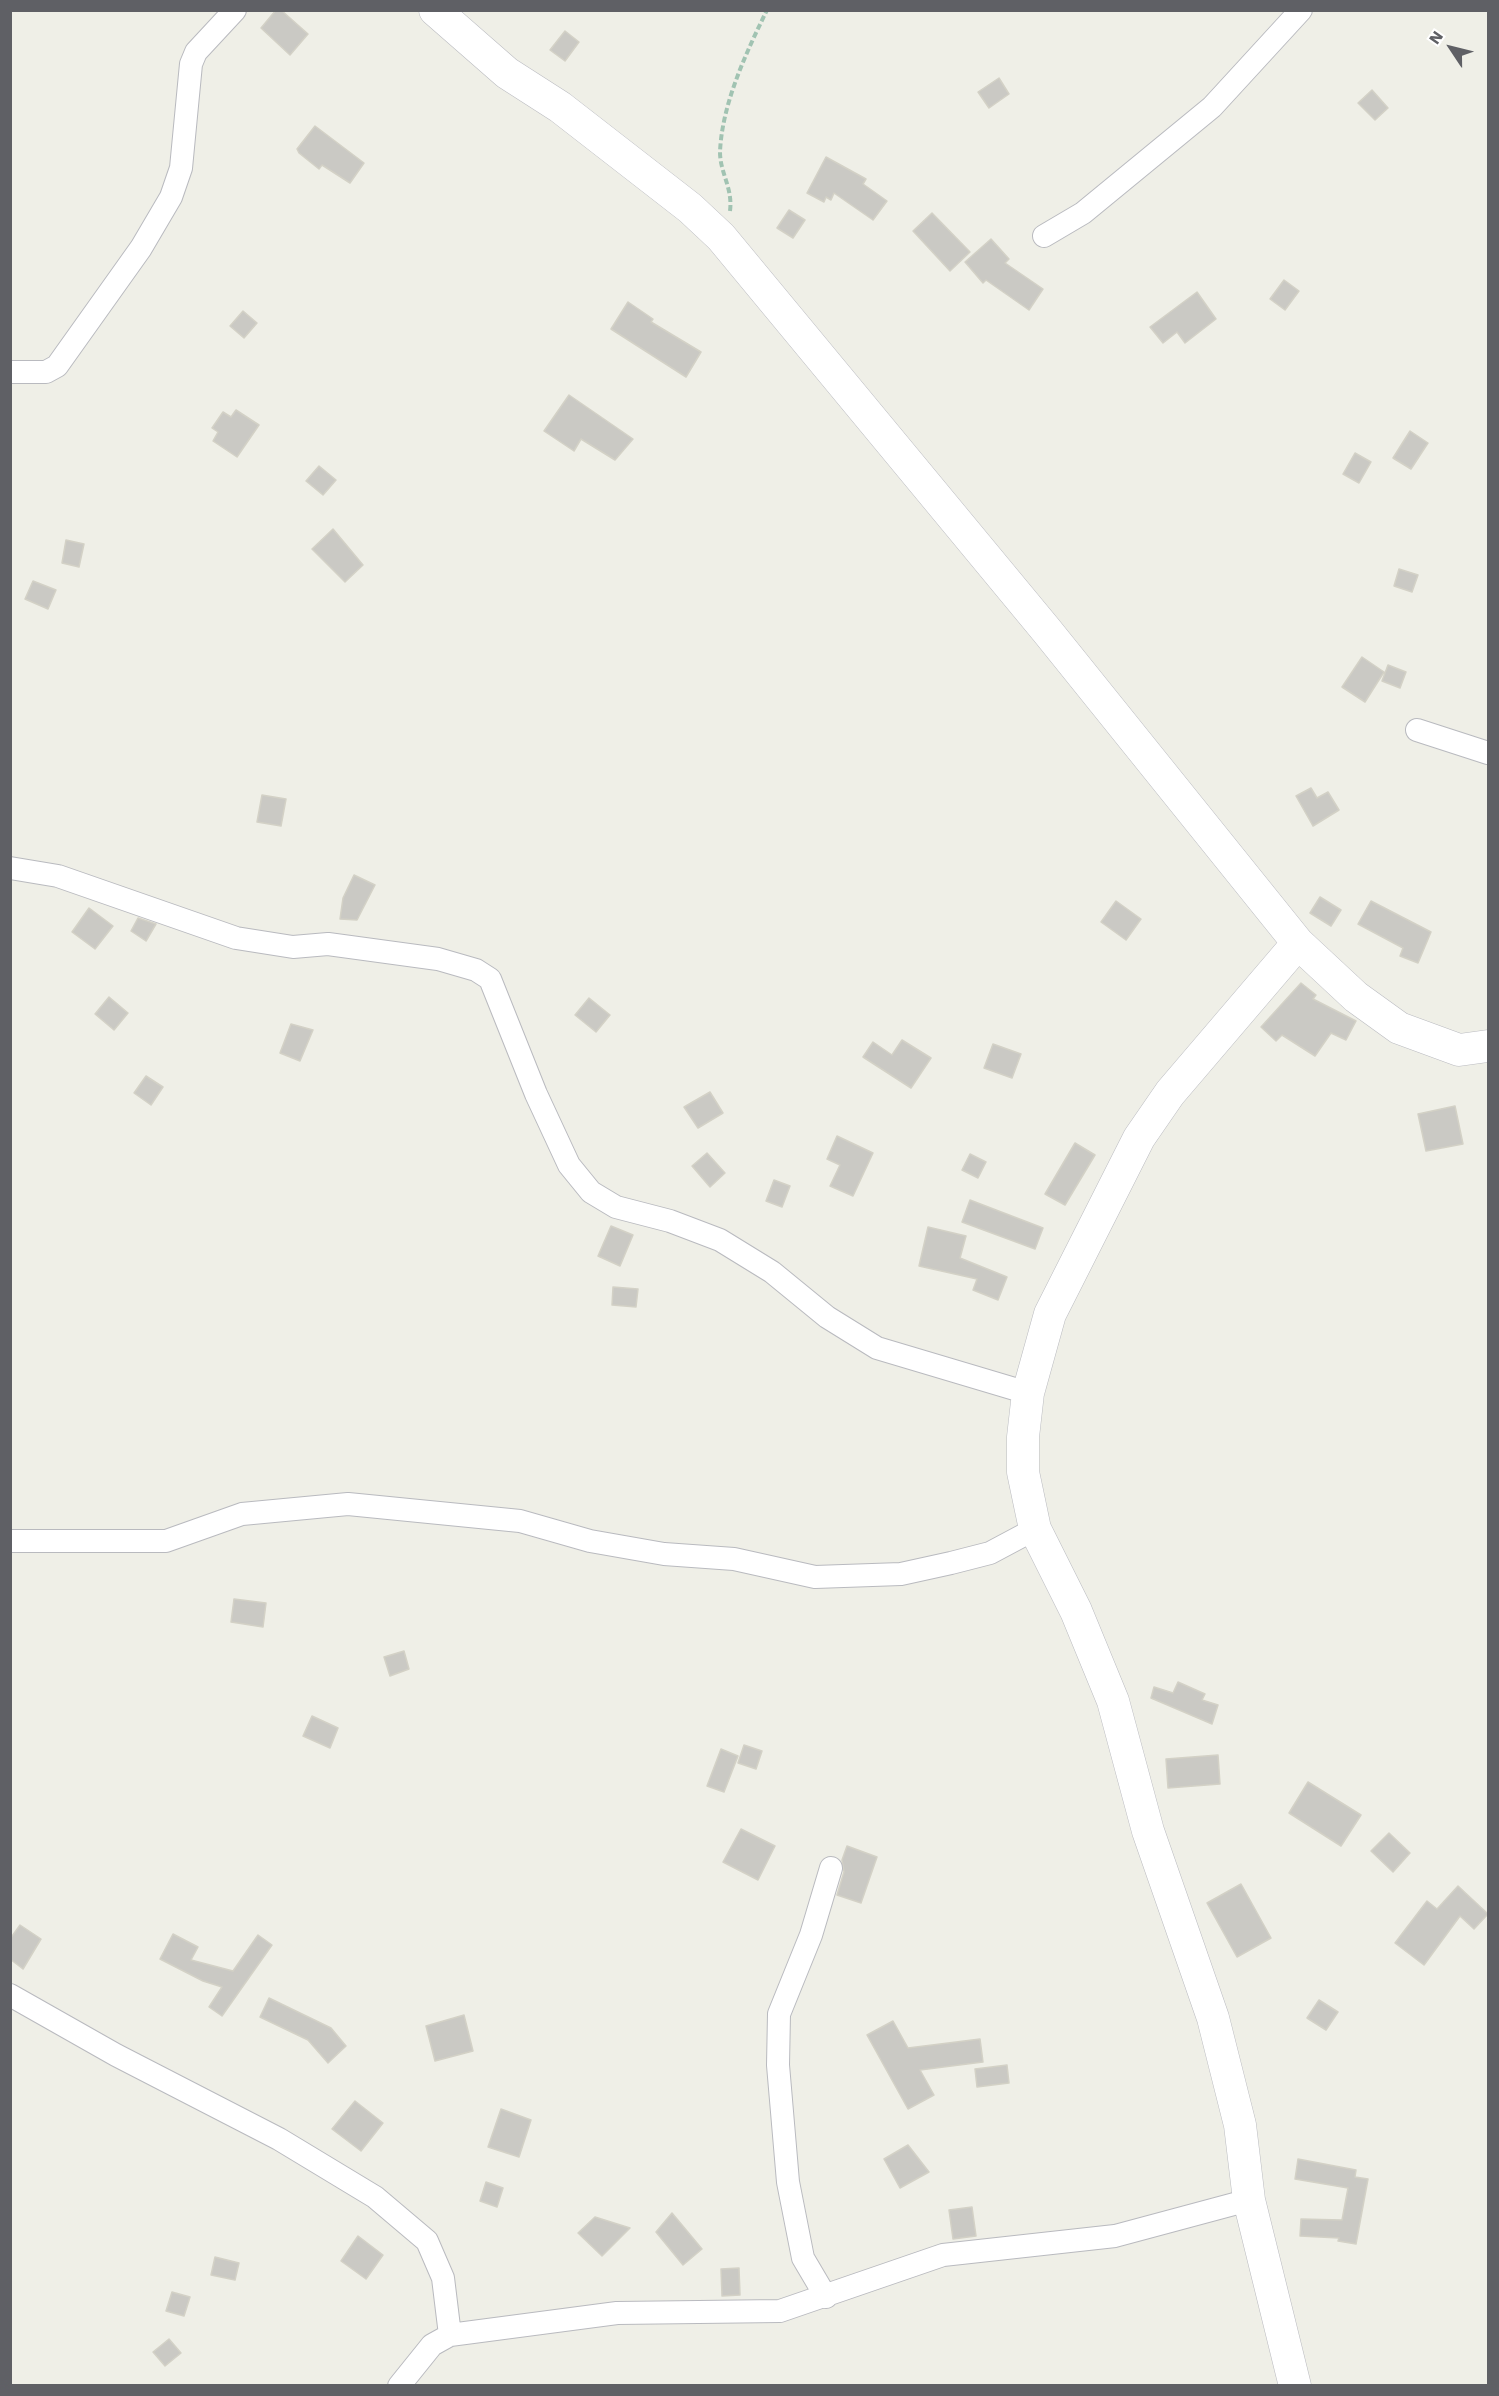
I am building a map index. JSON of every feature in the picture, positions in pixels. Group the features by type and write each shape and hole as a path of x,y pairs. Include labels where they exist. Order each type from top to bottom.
{"street":[{"path":"10,372 46,372 57,366 141,248 171,197 182,168 188,86 193,58 235,10"},
{"path":"435,10 507,73 560,107 690,208 721,237 1047,631 1298,943 1356,997 1400,1028 1459,1050 1488,1046"},
{"path":"1044,236 1083,213 1212,107 1301,10"},
{"path":"1418,730 1488,753"},
{"path":"10,868 58,876 236,938 292,947 328,944 438,959 476,970 490,979 536,1094 568,1165 591,1192 616,1207 670,1221 720,1240 772,1272 826,1317 878,1348 964,1376 1028,1393"},
{"path":"1295,2385 1249,2200 1240,2125 1213,2018 1148,1831 1113,1701 1076,1611 1035,1529 1023,1472 1023,1437 1028,1393 1050,1314 1139,1137 1170,1093 1298,943"},
{"path":"10,1541 166,1540 242,1514 348,1504 520,1521 590,1541 664,1554 734,1559 815,1577 901,1574 990,1553 1035,1529"},
{"path":"826,2297 803,2258 788,2182 778,2065 779,2014 810,1935 831,1868"},
{"path":"10,1995 116,2055 279,2139 375,2197 427,2241 443,2278 450,2335"},
{"path":"399,2385 432,2345 450,2335 617,2313 780,2312 943,2255 1115,2236 1249,2200"}],"path":[{"path":"721,237 729,219 732,196 720,154 723,133 748,48 767,10"}],"building":[{"path":"276,10 281,10 308,34 290,55 261,28"},
{"path":"565,31 579,42 565,61 550,50"},
{"path":"999,78 1009,94 989,108 978,92"},
{"path":"1372,90 1388,108 1375,120 1358,103"},
{"path":"315,126 364,163 350,183 322,165 319,169 299,153 297,149"},
{"path":"826,157 866,179 863,184 887,201 873,220 834,193 831,200 826,197 824,202 807,193"},
{"path":"789,210 805,220 793,238 777,228"},
{"path":"932,213 970,252 950,271 913,231"},
{"path":"991,239 1009,259 1005,263 1043,289 1029,310 986,280 983,283 965,262"},
{"path":"1284,280 1299,291 1285,310 1270,299"},
{"path":"1197,292 1216,319 1185,343 1177,332 1163,343 1150,327"},
{"path":"628,302 653,319 651,322 701,352 686,377 611,329"},
{"path":"243,311 257,323 244,338 230,326"},
{"path":"569,395 633,439 615,460 581,439 574,451 544,431"},
{"path":"236,410 259,425 237,457 213,441 218,432 212,428 223,412 231,417"},
{"path":"1410,431 1428,443 1411,469 1393,458"},
{"path":"1355,453 1371,462 1359,483 1343,474"},
{"path":"319,466 336,480 323,495 306,481"},
{"path":"333,529 363,565 345,582 312,549"},
{"path":"66,540 84,544 79,567 62,563"},
{"path":"1399,569 1418,575 1412,592 1394,586"},
{"path":"33,581 56,590 48,609 25,599"},
{"path":"1362,657 1384,672 1365,702 1342,687"},
{"path":"1388,665 1406,672 1400,688 1382,681"},
{"path":"1311,788 1317,798 1328,792 1339,810 1313,826 1296,796"},
{"path":"262,795 286,799 281,826 257,822"},
{"path":"354,875 375,885 357,920 340,919 343,898"},
{"path":"1320,897 1341,910 1331,926 1310,913"},
{"path":"1116,901 1141,919 1126,940 1101,922"},
{"path":"1371,901 1431,932 1418,963 1400,956 1403,948 1358,924"},
{"path":"89,908 113,926 95,949 72,932"},
{"path":"138,918 156,924 146,941 131,931"},
{"path":"1301,983 1316,995 1313,999 1356,1021 1346,1040 1331,1033 1315,1056 1282,1035 1276,1041 1261,1027"},
{"path":"109,997 128,1013 114,1030 95,1014"},
{"path":"589,998 610,1015 596,1032 575,1015"},
{"path":"291,1024 313,1030 300,1061 280,1053"},
{"path":"902,1040 931,1058 911,1088 863,1057 873,1042 892,1055"},
{"path":"993,1044 1021,1054 1012,1078 984,1068"},
{"path":"146,1076 163,1087 151,1105 134,1093"},
{"path":"710,1092 723,1113 698,1128 684,1107"},
{"path":"1455,1106 1463,1144 1426,1151 1418,1114"},
{"path":"837,1136 873,1153 853,1196 830,1186 840,1165 827,1159"},
{"path":"1075,1143 1095,1155 1065,1205 1045,1194"},
{"path":"707,1153 725,1173 710,1187 692,1166"},
{"path":"970,1154 986,1162 978,1178 962,1170"},
{"path":"774,1180 790,1186 782,1207 766,1201"},
{"path":"970,1200 1043,1228 1035,1249 962,1222"},
{"path":"611,1226 633,1235 620,1266 598,1256"},
{"path":"928,1227 966,1236 960,1258 1007,1277 998,1300 973,1290 977,1279 919,1266"},
{"path":"613,1287 638,1289 636,1307 612,1305"},
{"path":"234,1599 266,1603 263,1627 231,1622"},
{"path":"404,1651 409,1669 390,1676 384,1657"},
{"path":"1178,1682 1205,1694 1202,1700 1218,1705 1212,1724 1151,1698 1154,1687 1173,1693"},
{"path":"312,1716 338,1728 330,1748 303,1736"},
{"path":"744,1745 762,1751 756,1769 738,1763"},
{"path":"721,1749 738,1756 724,1792 707,1786"},
{"path":"1218,1755 1220,1784 1168,1788 1166,1759"},
{"path":"1308,1782 1361,1815 1341,1846 1289,1813"},
{"path":"741,1829 775,1846 758,1880 723,1862"},
{"path":"1389,1833 1410,1853 1393,1872 1371,1851"},
{"path":"847,1846 877,1857 861,1903 837,1895 844,1872 842,1860"},
{"path":"1241,1884 1271,1938 1237,1957 1207,1903"},
{"path":"1458,1886 1488,1914 1474,1929 1460,1916 1424,1965 1395,1943 1427,1901 1437,1909"},
{"path":"20,1925 41,1939 23,1969 10,1959 10,1939"},
{"path":"173,1934 198,1947 191,1960 233,1971 258,1935 272,1945 222,2016 209,2007 222,1987 203,1981 160,1959"},
{"path":"269,1998 331,2028 346,2046 328,2063 308,2040 260,2017"},
{"path":"1319,2000 1338,2012 1326,2030 1307,2018"},
{"path":"464,2015 473,2051 435,2061 426,2026"},
{"path":"893,2021 908,2048 980,2039 983,2062 920,2070 934,2095 908,2109 867,2035"},
{"path":"1007,2065 1009,2083 977,2087 975,2069"},
{"path":"355,2101 383,2123 361,2151 332,2129"},
{"path":"501,2109 531,2120 519,2157 488,2147"},
{"path":"908,2145 929,2172 900,2188 884,2159"},
{"path":"1298,2159 1356,2170 1355,2177 1368,2179 1356,2244 1338,2241 1339,2238 1300,2236 1301,2219 1342,2220 1348,2188 1295,2179"},
{"path":"486,2182 503,2188 497,2207 480,2201"},
{"path":"972,2207 976,2236 953,2239 949,2210"},
{"path":"672,2213 702,2249 683,2265 656,2232"},
{"path":"595,2217 630,2228 602,2256 578,2233"},
{"path":"358,2236 383,2255 366,2279 341,2261"},
{"path":"215,2257 239,2263 235,2280 211,2275"},
{"path":"739,2268 740,2295 722,2296 721,2269"},
{"path":"172,2292 190,2297 184,2316 166,2311"},
{"path":"169,2339 181,2353 165,2366 153,2352"}]}
